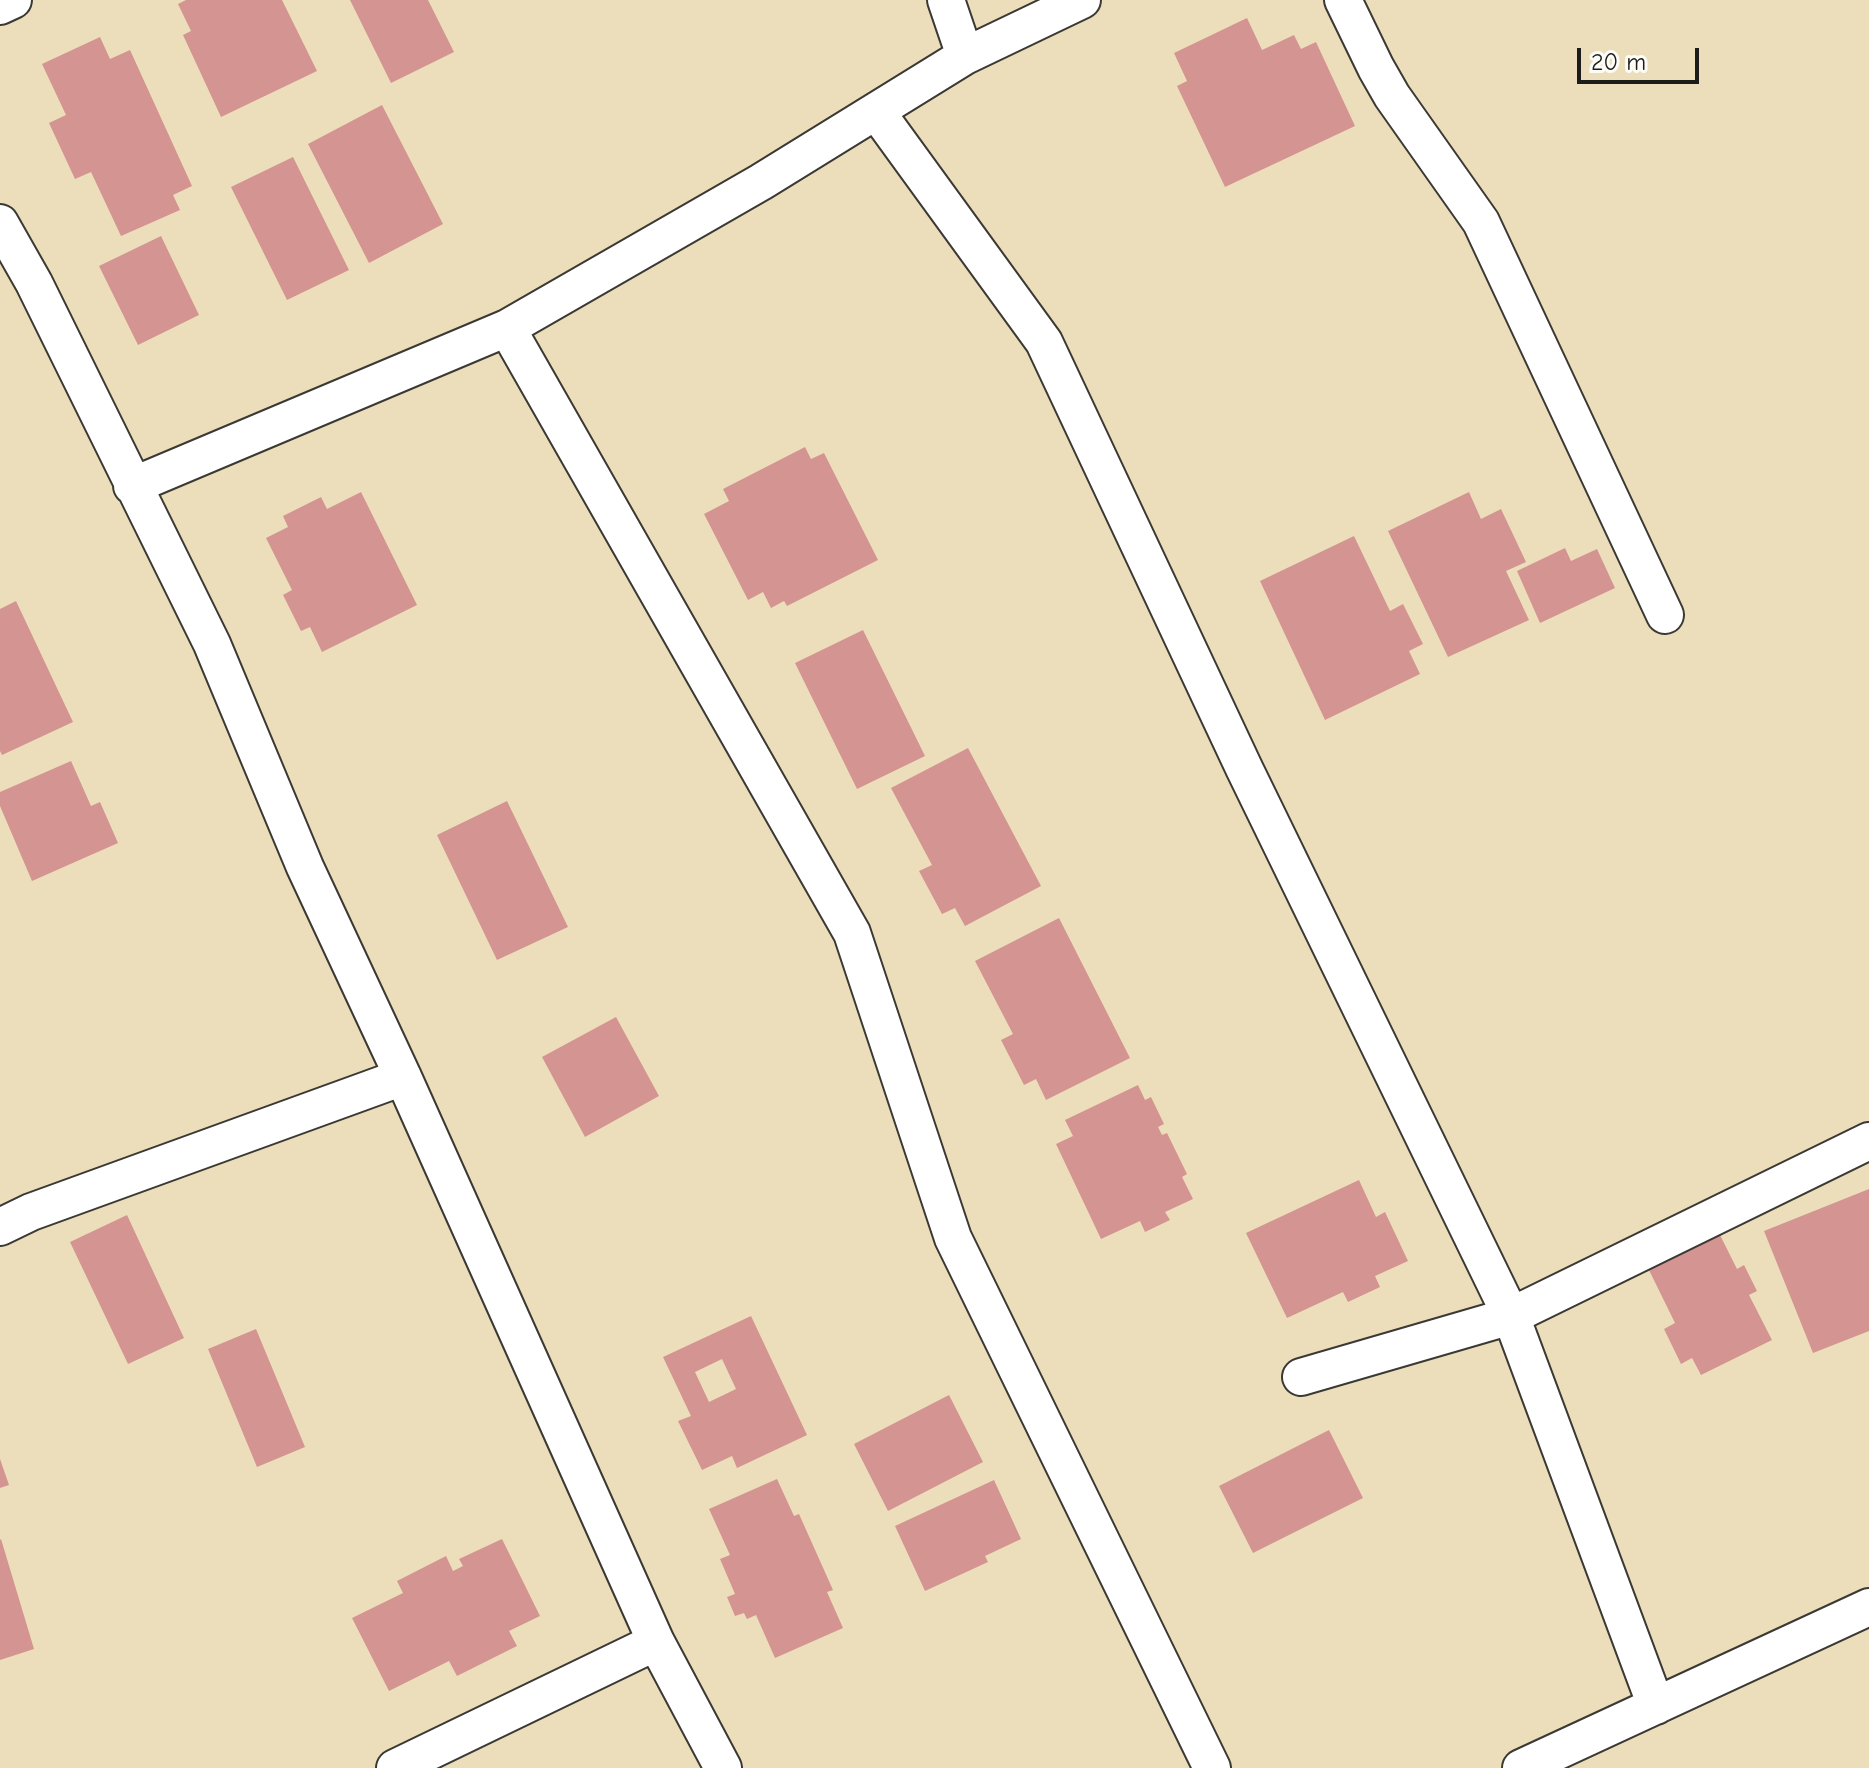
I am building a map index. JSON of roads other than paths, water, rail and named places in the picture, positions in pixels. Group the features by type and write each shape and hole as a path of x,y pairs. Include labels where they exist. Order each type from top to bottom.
{"street":[{"path":"0,6 13,0"},
{"path":"946,0 965,56"},
{"path":"132,486 507,328 761,182 965,56 1082,0"},
{"path":"1343,0 1392,96 1481,222 1665,615"},
{"path":"876,111 1044,342 1244,768 1511,1316 1656,1706"},
{"path":"0,223 34,283 212,644 305,867 403,1077 656,1642 723,1768"},
{"path":"507,328 852,933 953,1238 1212,1768"},
{"path":"0,1227 31,1212 403,1077"},
{"path":"1301,1377 1511,1316 1869,1141"},
{"path":"1521,1768 1869,1607"},
{"path":"395,1768 656,1642"}]}
